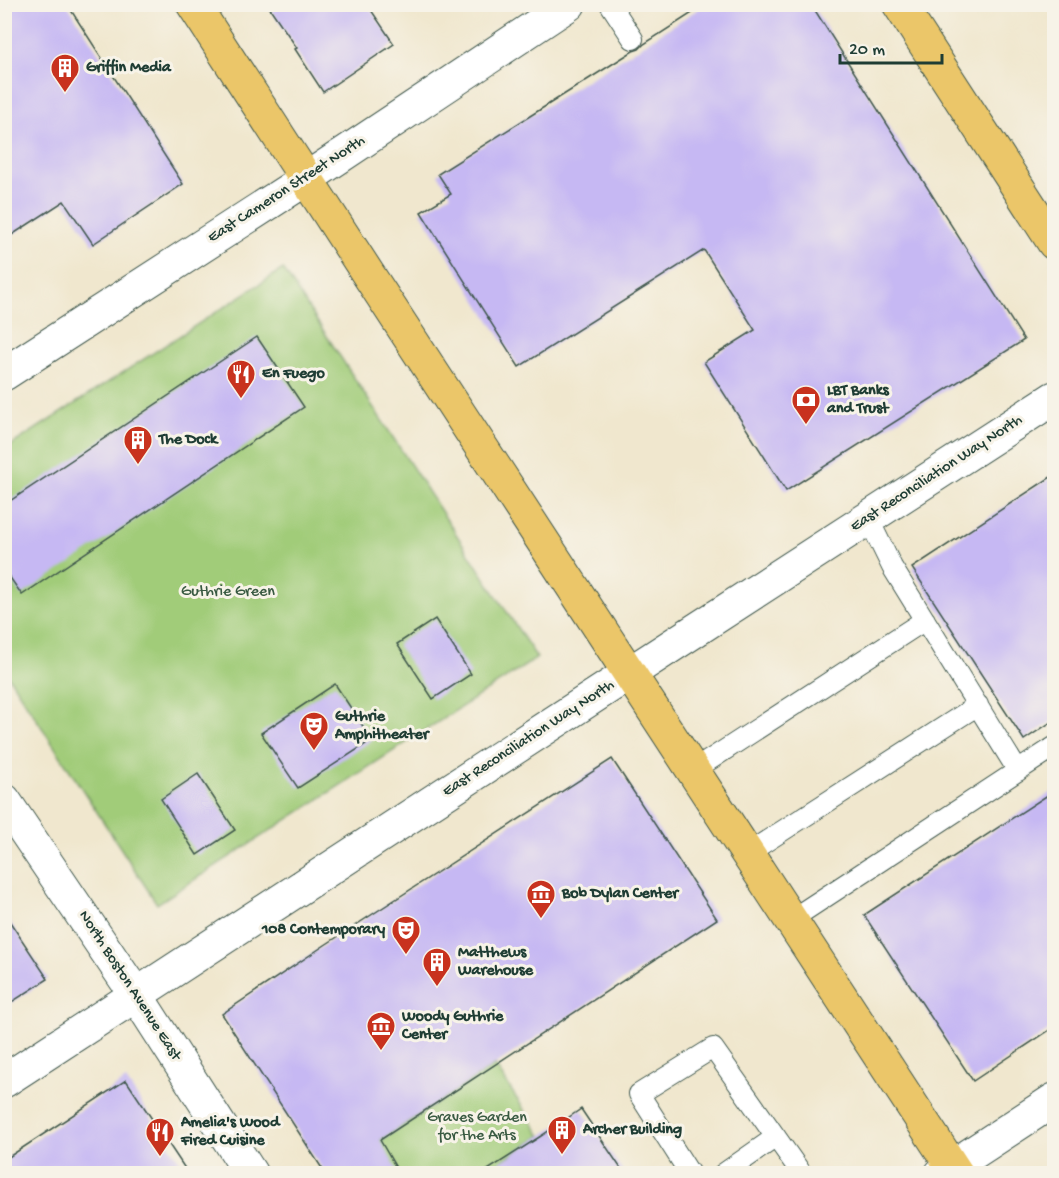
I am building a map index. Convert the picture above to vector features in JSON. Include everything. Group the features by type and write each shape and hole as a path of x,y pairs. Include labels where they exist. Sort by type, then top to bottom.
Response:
{"main road":[{"path":"193,4 792,919 950,1171"},
{"path":"899,4 1054,243"}],"street":[{"name":"East Cameron Street North","path":"4,374 306,179 569,4"},
{"name":"East Reconciliation Way North","path":"4,1081 1054,398"},
{"name":"North Boston Avenue East","path":"4,800 136,995 251,1173"},
{"path":"950,1171 1054,1100"}],"lane":[{"path":"610,4 633,39"},
{"path":"868,518 892,567 1018,771"},
{"path":"694,770 925,620"},
{"path":"748,853 978,705"},
{"path":"792,919 1054,747"},
{"path":"690,1173 639,1094 714,1048 802,1173"},
{"path":"723,1173 776,1137"}],"green space":[{"name":"Guthrie Green","path":"283,269 537,658 157,904 5,671 5,449"},
{"name":"Graves Garden for the Arts","path":"495,1065 541,1136 483,1173 328,1174"}],"building":[{"name":"Griffin Media","path":"4,4 67,4 183,184 93,244 64,201 4,240"},
{"path":"267,4 367,4 394,44 323,92"},
{"path":"706,4 811,4 1024,340 786,491 704,362 755,330 704,250 519,367 421,212 451,194 438,174 639,49"},
{"name":"The Dock","path":"257,337 304,407 22,595 4,569 4,505"},
{"path":"1054,475 1054,720 1024,740 912,568"},
{"path":"435,619 471,674 433,699 397,644"},
{"path":"335,684 372,740 298,788 261,733"},
{"name":"Matthews Warehouse","path":"612,759 717,919 380,1140 399,1173 325,1173 222,1014"},
{"path":"198,774 235,830 197,855 161,799"},
{"path":"1054,791 1054,1027 973,1081 864,915"},
{"path":"4,913 48,979 4,1007"},
{"path":"126,1080 188,1173 4,1173 4,1160"},
{"name":"Archer Building","path":"581,1109 624,1173 483,1173 541,1136"}],"place":[{"name":"Griffin Media","path":"65,94"},
{"name":"En Fuego","path":"241,400"},
{"name":"LBT Banks and Trust","path":"806,426"},
{"name":"The Dock","path":"138,466"},
{"name":"Guthrie Amphitheater","path":"314,752"},
{"name":"Bob Dylan Center","path":"541,920"},
{"name":"108 Contemporary","path":"406,956"},
{"name":"Matthews Warehouse","path":"437,988"},
{"name":"Woody Guthrie Center","path":"381,1052"},
{"name":"Archer Building","path":"562,1156"},
{"name":"Amelia's Wood Fired Cuisine","path":"160,1158"}]}
